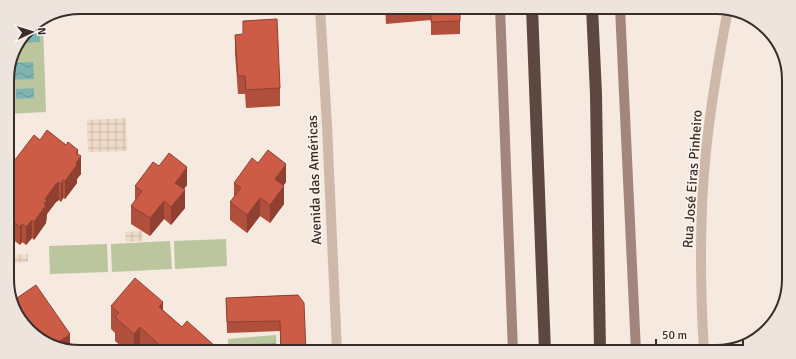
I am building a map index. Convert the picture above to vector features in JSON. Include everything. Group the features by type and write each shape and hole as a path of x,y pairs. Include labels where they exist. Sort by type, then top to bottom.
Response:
{"highway":[{"path":"532,14 545,345"},
{"path":"592,14 596,94 600,345"}],"main road":[{"path":"500,14 513,345"},
{"path":"620,14 636,345"}],"street":[{"name":"Avenida das Américas","path":"320,14 328,126 336,345"},
{"name":"Rua José Eiras Pinheiro","path":"704,345 700,230 706,151 715,79 727,15"}],"green space":[{"path":"43,26 46,112 14,114 14,76 16,63 25,43 33,33"},
{"path":"226,239 227,266 175,269 174,241"},
{"path":"170,241 172,269 112,272 111,244"},
{"path":"107,244 108,272 50,274 49,246"},
{"path":"276,335 277,345 228,345 228,339"}],"shaded area":[{"path":"126,118 127,151 88,152 87,120"},
{"path":"142,231 143,241 126,242 125,232"},
{"path":"28,254 28,262 14,263 14,255"}],"water":[{"path":"37,30 40,30 40,42 25,43"},
{"path":"33,62 34,79 14,80 16,63"},
{"path":"34,88 34,98 16,99 16,89"},
{"path":"275,343 275,345 234,345"}],"building":[{"path":"431,14 460,14 460,21 431,22"},
{"path":"277,19 280,88 246,90 245,76 238,76 235,35 243,34 243,21"},
{"path":"47,130 66,145 68,142 78,150 76,153 81,156 76,163 77,165 65,181 63,180 61,184 59,182 56,184 45,199 47,200 44,204 46,205 34,222 32,220 26,227 22,224 20,227 14,222 14,161 34,135 40,140"},
{"path":"268,150 286,164 275,179 284,186 270,205 260,198 247,215 230,202 241,188 234,183 252,158 258,163"},
{"path":"169,153 187,167 175,183 185,190 171,207 164,201 150,218 131,206 142,191 135,186 153,162 159,166"},
{"path":"135,278 163,302 159,307 182,327 187,321 214,345 160,345 140,327 134,334 115,317 119,313 111,306"},
{"path":"36,285 70,334 59,341 47,336 33,326 23,312 17,298"},
{"path":"298,295 304,303 306,345 281,345 280,321 227,322 226,298"}]}
